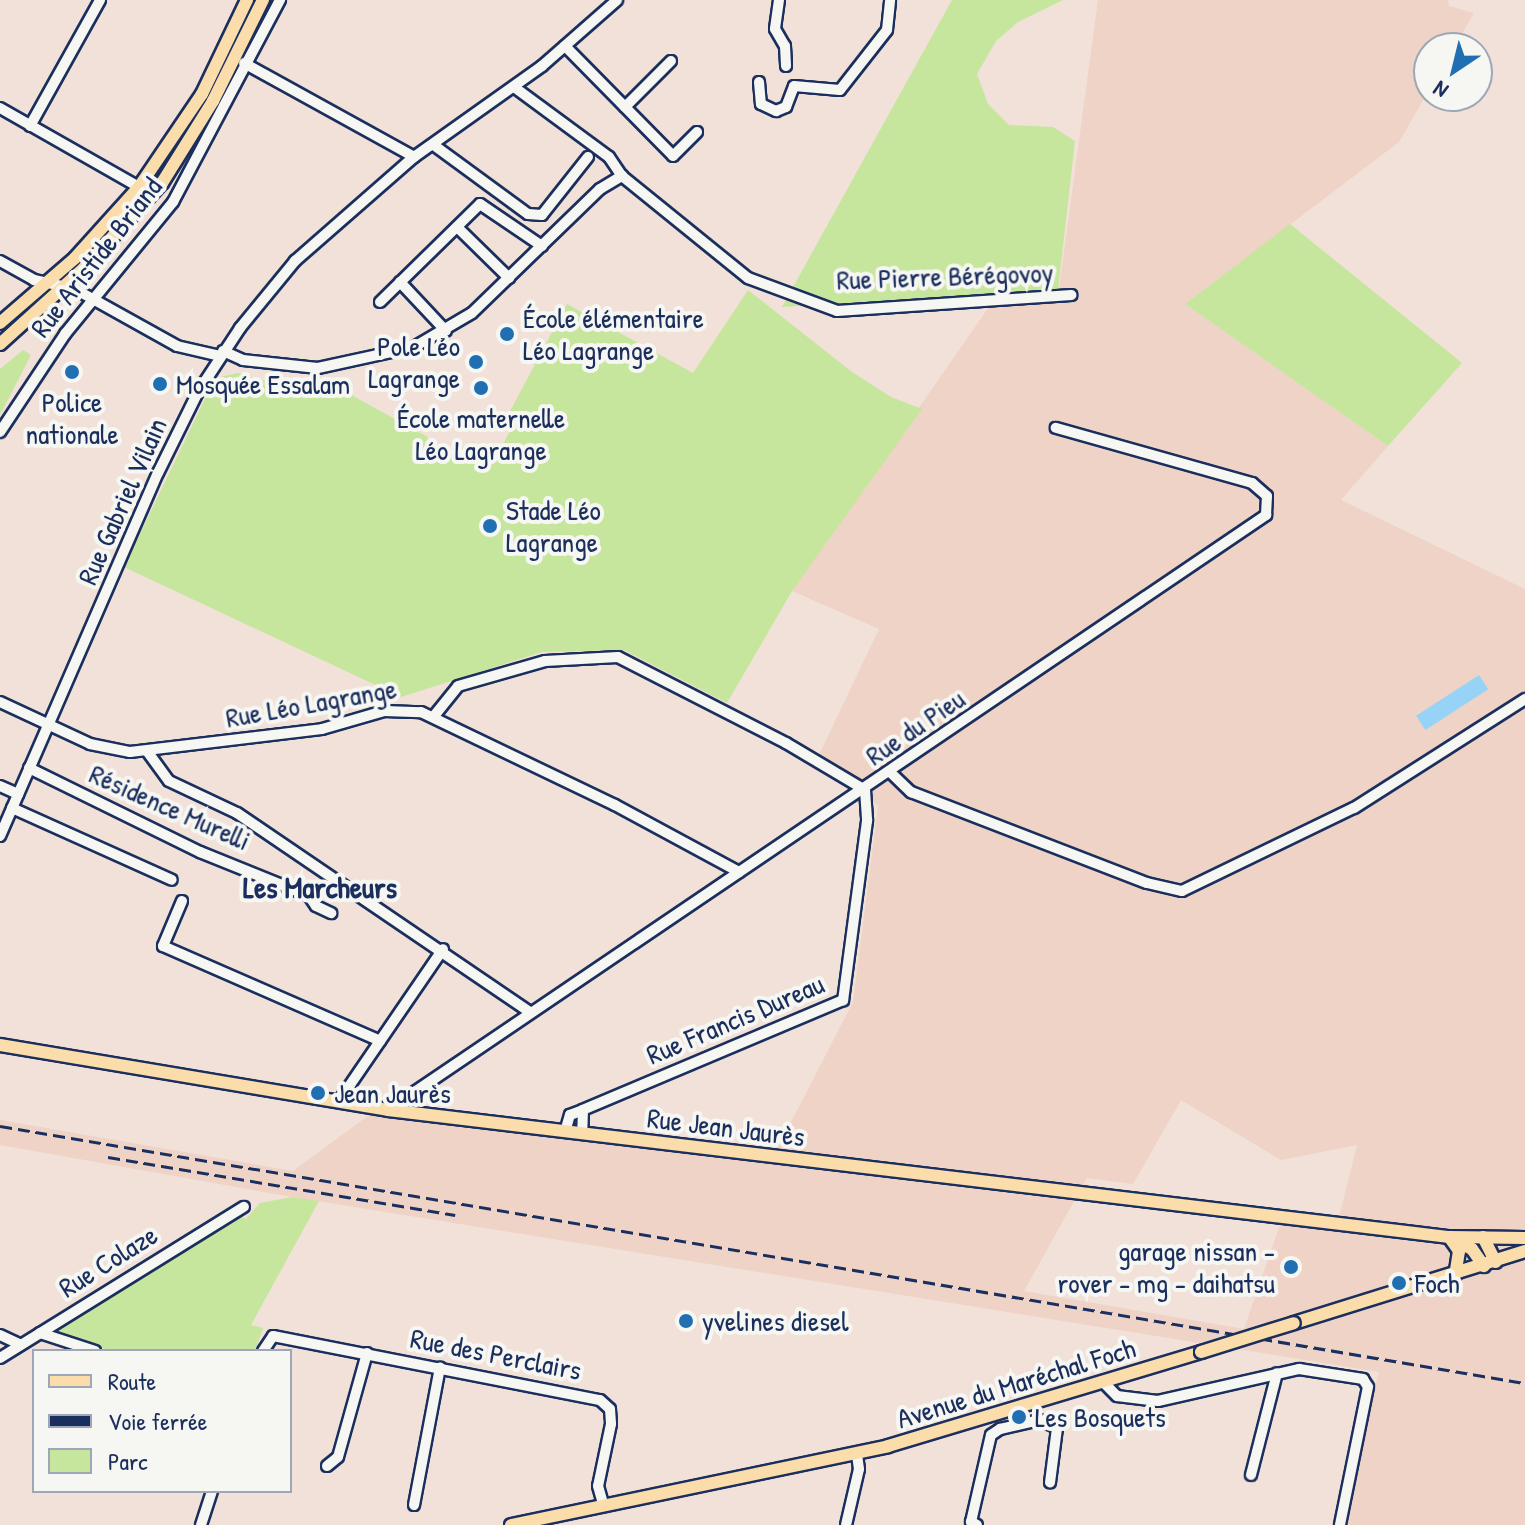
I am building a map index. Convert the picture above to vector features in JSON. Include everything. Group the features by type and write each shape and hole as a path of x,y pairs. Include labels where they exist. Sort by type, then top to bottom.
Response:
{"main road":[{"path":"0,323 107,225 139,187 177,134 219,61 247,0"},
{"path":"0,343 71,282 162,183 236,58 263,0"},
{"path":"229,39 236,58"},
{"path":"219,61 236,58"},
{"path":"71,282 101,240 107,225"},
{"path":"0,343 42,296 46,284"},
{"name":"Rue Jean Jaurès","path":"0,1045 388,1110 1449,1237 1525,1238"},
{"path":"1449,1237 1472,1249 1490,1264"},
{"path":"1449,1237 1459,1251 1455,1275"},
{"path":"1483,1237 1490,1264"},
{"name":"Avenue du Maréchal Foch","path":"511,1525 857,1454 1103,1382 1525,1251"}],"street":[{"path":"30,126 100,0"},
{"name":"Rue Aristide Briand","path":"0,432 93,300 173,202 280,0"},
{"name":"Rue Gabriel Vilain","path":"0,836 158,473 222,354 295,261 414,157 435,146 514,87 617,0"},
{"path":"779,0 775,29 785,46 786,66"},
{"path":"759,82 761,104 776,111 786,107 794,86 840,90 887,30 890,0"},
{"path":"565,46 673,156 697,132"},
{"path":"236,58 414,157"},
{"path":"625,107 671,61"},
{"name":"Rue Pierre Bérégovoy","path":"514,87 609,157 622,176 748,278 837,311 1071,295"},
{"path":"0,108 139,187"},
{"path":"435,146 528,214 542,215 588,157"},
{"path":"0,261 46,284 71,282 93,300 177,346 287,367 331,367 394,354 446,331 622,176"},
{"path":"380,302 485,204 542,246"},
{"path":"457,227 509,278"},
{"path":"400,282 446,331"},
{"name":"Rue du Pieu","path":"388,1110 528,1011 891,773 1266,515 1269,507 1267,496 1252,483 1056,428"},
{"path":"434,716 458,686 545,661 618,657 865,790"},
{"path":"891,773 911,792 1147,883 1182,891 1354,808 1525,699"},
{"name":"Rue Léo Lagrange","path":"0,702 49,726 111,750 164,750 322,729 384,711 434,716 739,872"},
{"path":"147,751 153,764 169,781 237,813 443,949 528,1011"},
{"name":"Résidence Murelli","path":"29,768 200,852 309,896 331,913"},
{"path":"0,786 18,794"},
{"name":"Rue Francis Dureau","path":"565,1132 570,1115 843,1000 867,821 865,790"},
{"path":"12,808 172,880"},
{"path":"182,901 163,946 380,1041"},
{"path":"339,1101 443,949"},
{"path":"582,1133 583,1110"},
{"name":"Rue Colaze","path":"0,1358 244,1207"},
{"path":"40,1333 89,1349"},
{"path":"0,1335 21,1345"},
{"name":"Rue des Perclairs","path":"264,1349 273,1336 600,1400 610,1409 611,1424 598,1486 603,1504"},
{"path":"327,1466 338,1457 367,1353"},
{"path":"414,1505 440,1367"},
{"path":"1103,1382 1117,1396 1158,1401 1195,1396 1277,1373 1328,1371 1363,1379 1368,1387 1340,1525"},
{"path":"1251,1475 1277,1373"},
{"path":"977,1525 971,1522 991,1435 1000,1429 1040,1420 1057,1428 1050,1483"},
{"path":"846,1525 859,1469 857,1454"},
{"path":"201,1525 211,1493"}],"shaded area":[{"path":"1098,0 1448,0 1449,6 1474,13 1463,32 1413,32 1413,112 1416,112 1399,142 1185,304 1388,446 1341,500 1525,589 1525,1525 1339,1525 1379,1372 1238,1349 1281,1335 1245,1329 1200,1343 292,1197 0,1145 0,1120 293,1171 372,1113 771,1161 853,1002 878,806 819,755 879,629 792,591 1000,291 1059,289","holes":["1181,1100 1281,1160 1357,1145 1336,1229 1281,1222 1244,1329 1024,1291 1087,1178 1133,1184"]}],"green space":[{"path":"952,0 1063,0 1018,22 996,41 977,74 988,104 1009,125 1053,127 1075,141 1058,290 782,307"},
{"path":"1290,224 1462,363 1388,446 1185,304"},
{"name":"Stade Léo Lagrange","path":"748,290 852,372 891,397 922,409 792,591 727,703 624,650 542,652 401,697 124,567 215,378 238,373 273,383 350,383 353,396 428,437 425,443 448,455 473,442 497,455 515,422 507,417 567,304 693,373"},
{"path":"23,350 31,355 0,415 0,369"},
{"path":"292,1197 319,1201 251,1325 263,1328 256,1349 105,1349 55,1332 239,1216 246,1219 260,1203"}],"water":[{"path":"1479,675 1488,689 1425,730 1416,716"}],"railway":[{"path":"0,1126 1525,1383"},
{"path":"108,1157 455,1215"}],"place":[{"name":"École élémentaire Léo Lagrange","path":"507,334"},
{"name":"Pole Léo Lagrange","path":"476,362"},
{"name":"Police nationale","path":"72,372"},
{"name":"Mosquée Essalam","path":"160,384"},
{"name":"École maternelle Léo Lagrange","path":"481,388"},
{"name":"Stade Léo Lagrange","path":"490,526"},
{"name":"Jean Jaurès","path":"318,1093"},
{"name":"garage nissan - rover - mg - daihatsu","path":"1291,1267"},
{"name":"Foch","path":"1399,1283"},
{"name":"yvelines diesel","path":"686,1321"},
{"name":"Les Bosquets","path":"1019,1417"}],"district":[{"name":"Les Marcheurs","path":"320,887"}]}
